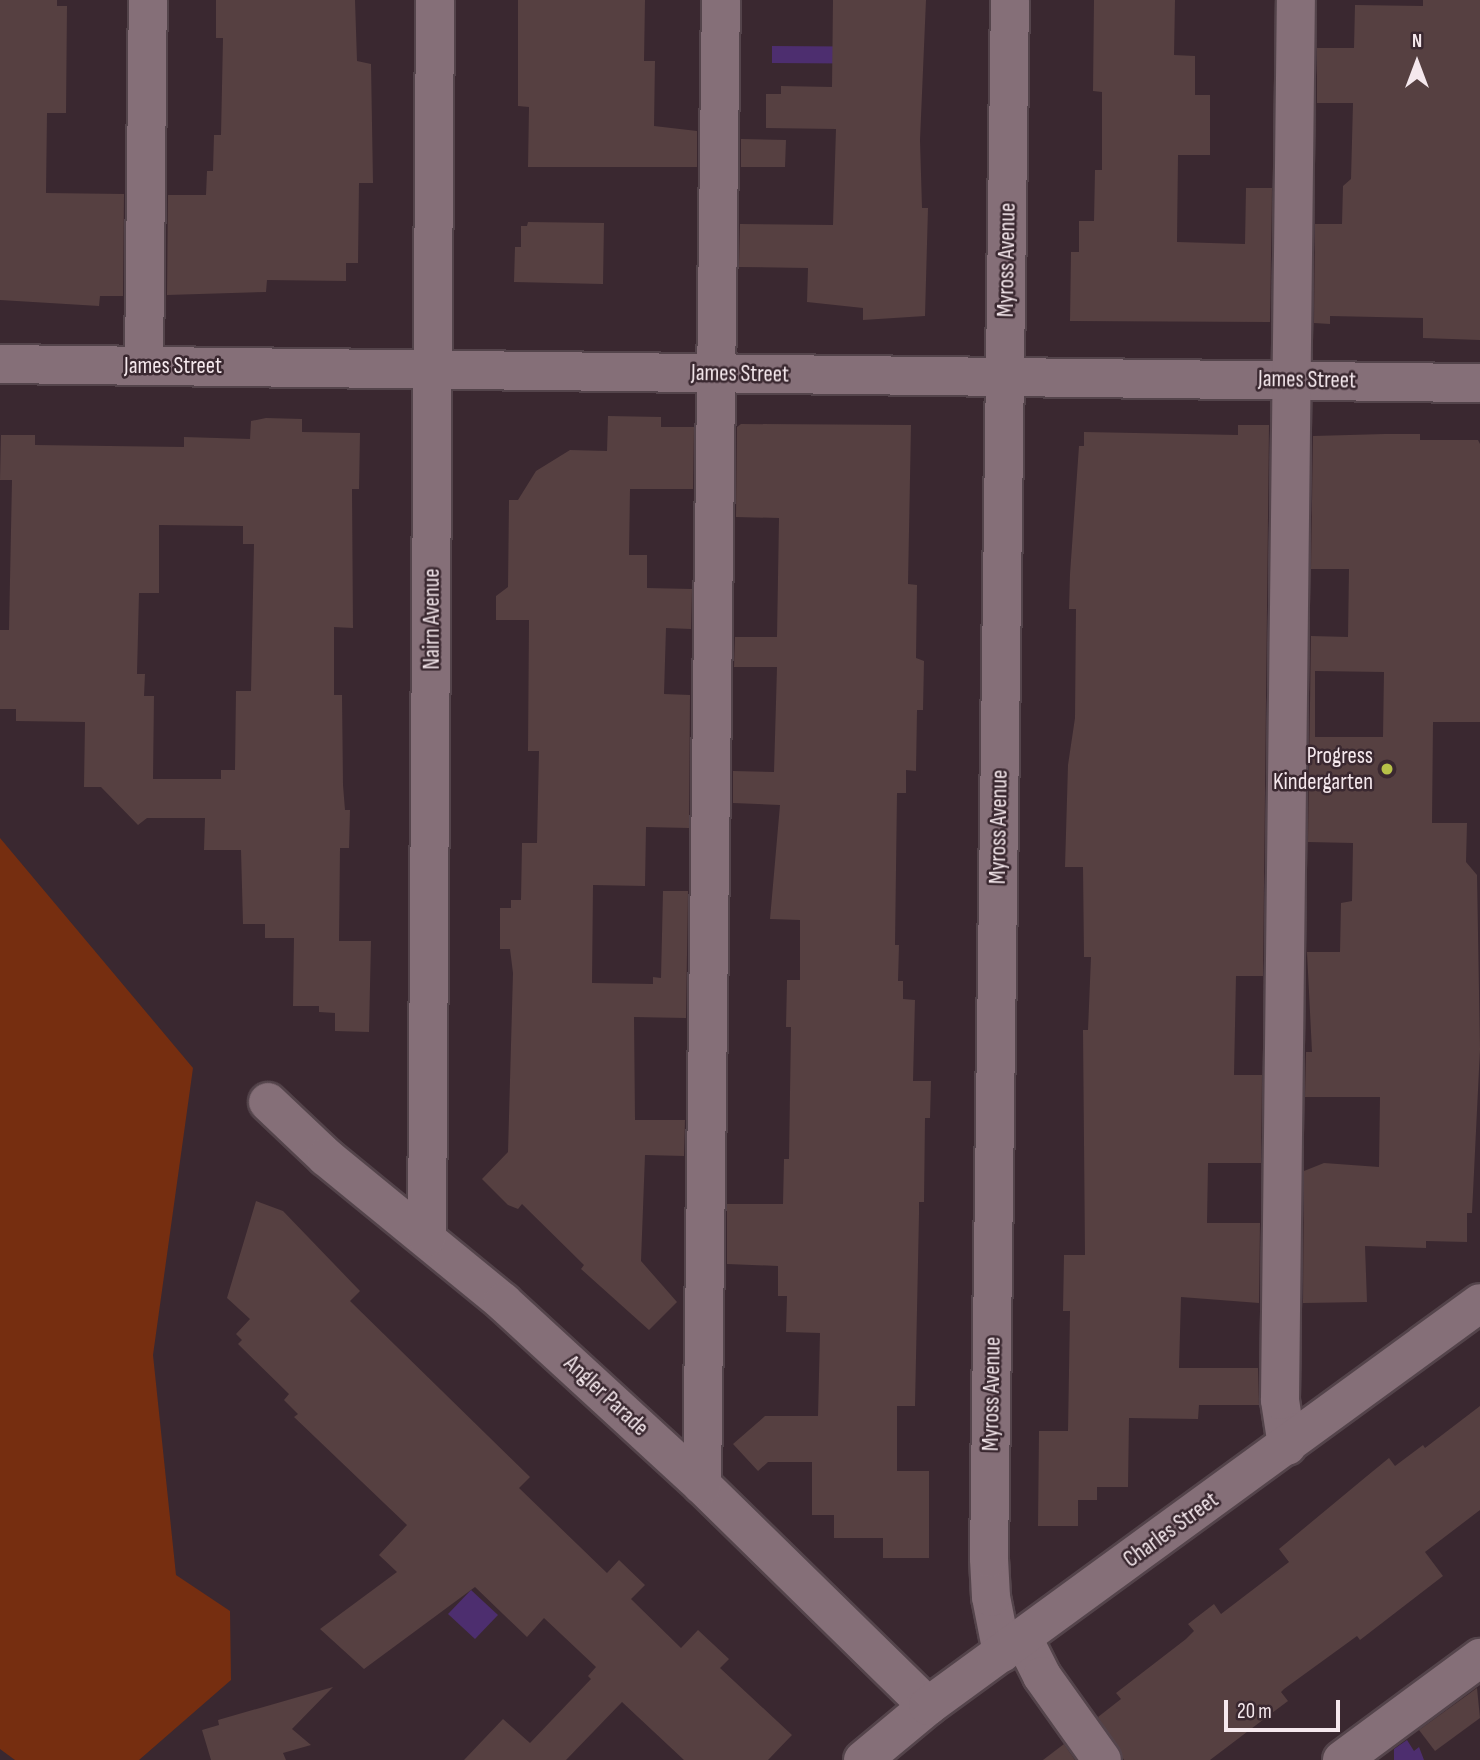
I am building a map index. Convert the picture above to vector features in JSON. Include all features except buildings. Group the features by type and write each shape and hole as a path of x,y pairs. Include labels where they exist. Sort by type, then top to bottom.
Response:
{"street":[{"path":"144,366 148,0"},
{"name":"Nairn Avenue","path":"427,1237 435,0"},
{"path":"702,1485 721,0"},
{"name":"Myross Avenue","path":"1010,0 989,1558 991,1597 1012,1646 1042,1676 1102,1760"},
{"path":"1287,1446 1280,1399 1296,0"},
{"name":"James Street","path":"0,364 1480,383"},
{"name":"Angler Parade","path":"268,1102 326,1157 503,1301 702,1485 928,1706"},
{"name":"Charles Street","path":"863,1760 928,1706 1480,1303"},
{"path":"1342,1760 1480,1658"}],"shaded area":[{"path":"772,46 919,47 919,64 772,63"},
{"path":"0,838 193,1068 153,1355 176,1575 230,1611 231,1680 139,1760 15,1760 0,1749"},
{"path":"471,1590 498,1615 475,1639 448,1614"},
{"path":"1407,1740 1414,1751 1419,1747 1424,1760 1394,1760 1394,1749"}],"place":[{"name":"Progress Kindergarten","path":"1387,769"}]}
